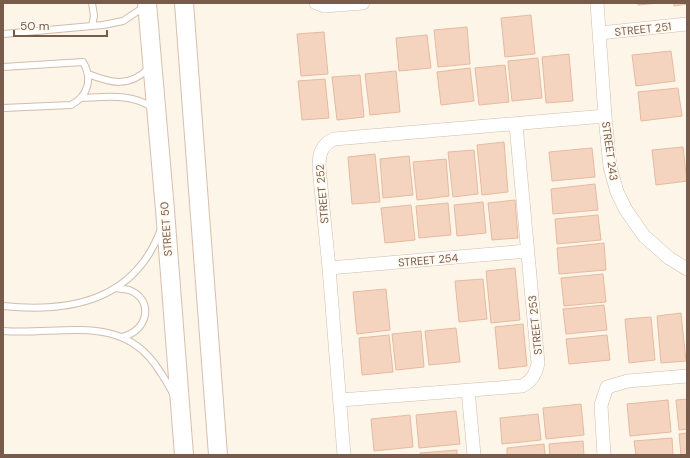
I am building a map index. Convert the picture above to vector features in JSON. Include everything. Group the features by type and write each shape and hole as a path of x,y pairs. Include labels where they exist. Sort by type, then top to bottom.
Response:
{"main road":[{"path":"184,3 218,455"},
{"name":"STREET 50","path":"147,4 184,455"}],"street":[{"path":"316,3 324,6 363,3"},
{"name":"STREET 243","path":"597,3 610,167 617,192 626,210 644,236 669,258 687,269"},
{"path":"687,24 687,30"},
{"name":"STREET 251","path":"600,33 687,24"},
{"name":"STREET 252","path":"344,455 329,268 319,167 319,156 322,149 327,143 334,139 605,116"},
{"name":"STREET 253","path":"340,400 522,386 529,382 536,371 538,363 516,124"},
{"name":"STREET 254","path":"329,268 527,252"},
{"path":"604,455 601,405 607,387 628,381 687,376"},
{"path":"468,390 474,455"}],"lane":[{"path":"92,3 94,16 92,26"},
{"path":"3,34 92,26 123,21 147,4"},
{"path":"3,68 83,62 88,74 88,86 82,98"},
{"path":"88,74 108,81 123,82 137,78 148,70 152,64"},
{"path":"3,108 71,105 82,98 120,96 138,99 156,110"},
{"path":"3,306 33,308 72,305 88,302 103,296 129,278 140,267 157,240 165,210"},
{"path":"116,288 133,292 145,307 145,319 141,326 129,336 122,337"},
{"path":"3,331 22,333 86,329 111,332 122,337 145,351 154,362 170,388 181,416"}],"building":[{"path":"638,3 659,3 638,5"},
{"path":"674,3 687,3 687,4 674,6"},
{"path":"531,15 535,54 505,57 501,18"},
{"path":"467,27 470,64 438,67 434,30"},
{"path":"324,32 328,74 301,76 297,34"},
{"path":"427,35 431,68 399,71 396,38"},
{"path":"671,51 675,81 636,86 632,55"},
{"path":"569,54 573,101 546,103 542,57"},
{"path":"538,58 542,98 512,101 508,61"},
{"path":"505,65 509,102 479,105 475,68"},
{"path":"470,68 474,101 441,105 437,72"},
{"path":"396,71 400,112 370,115 365,74"},
{"path":"360,75 364,117 337,120 332,77"},
{"path":"325,79 329,118 302,120 298,81"},
{"path":"678,88 682,116 641,121 638,92"},
{"path":"504,142 508,192 482,195 477,145"},
{"path":"683,147 687,181 656,185 652,150"},
{"path":"592,148 595,177 552,181 549,152"},
{"path":"474,150 478,194 453,197 448,152"},
{"path":"375,154 380,202 352,204 348,157"},
{"path":"409,156 413,195 383,198 380,159"},
{"path":"446,159 449,196 417,200 413,162"},
{"path":"595,184 598,210 553,214 551,189"},
{"path":"515,200 518,238 492,240 488,203"},
{"path":"483,202 486,233 457,236 454,205"},
{"path":"448,203 451,235 419,238 416,206"},
{"path":"411,205 415,240 385,243 381,208"},
{"path":"598,215 601,240 557,244 555,219"},
{"path":"604,243 606,270 559,274 557,248"},
{"path":"515,268 520,320 491,323 486,271"},
{"path":"603,274 606,302 564,306 561,278"},
{"path":"483,279 487,319 459,322 455,281"},
{"path":"386,289 390,330 357,334 353,292"},
{"path":"604,305 607,330 566,334 563,309"},
{"path":"681,313 686,361 661,363 657,316"},
{"path":"651,317 655,360 629,363 625,319"},
{"path":"523,324 527,366 499,369 495,327"},
{"path":"456,328 460,362 429,365 425,331"},
{"path":"421,331 424,367 396,370 392,334"},
{"path":"389,335 393,372 362,375 359,338"},
{"path":"607,335 610,360 569,364 566,339"},
{"path":"687,399 687,429 679,430 676,400"},
{"path":"668,400 671,432 630,436 627,404"},
{"path":"581,404 584,435 546,439 543,408"},
{"path":"456,411 460,444 419,448 416,415"},
{"path":"538,414 541,440 502,444 500,418"},
{"path":"410,415 413,447 374,451 371,419"},
{"path":"687,433 687,455 681,455 679,434"},
{"path":"672,438 673,455 636,455 634,441"},
{"path":"583,441 584,455 550,455 549,444"},
{"path":"544,444 545,455 507,455 507,448"},
{"path":"457,450 457,455 420,455 420,453"}]}
